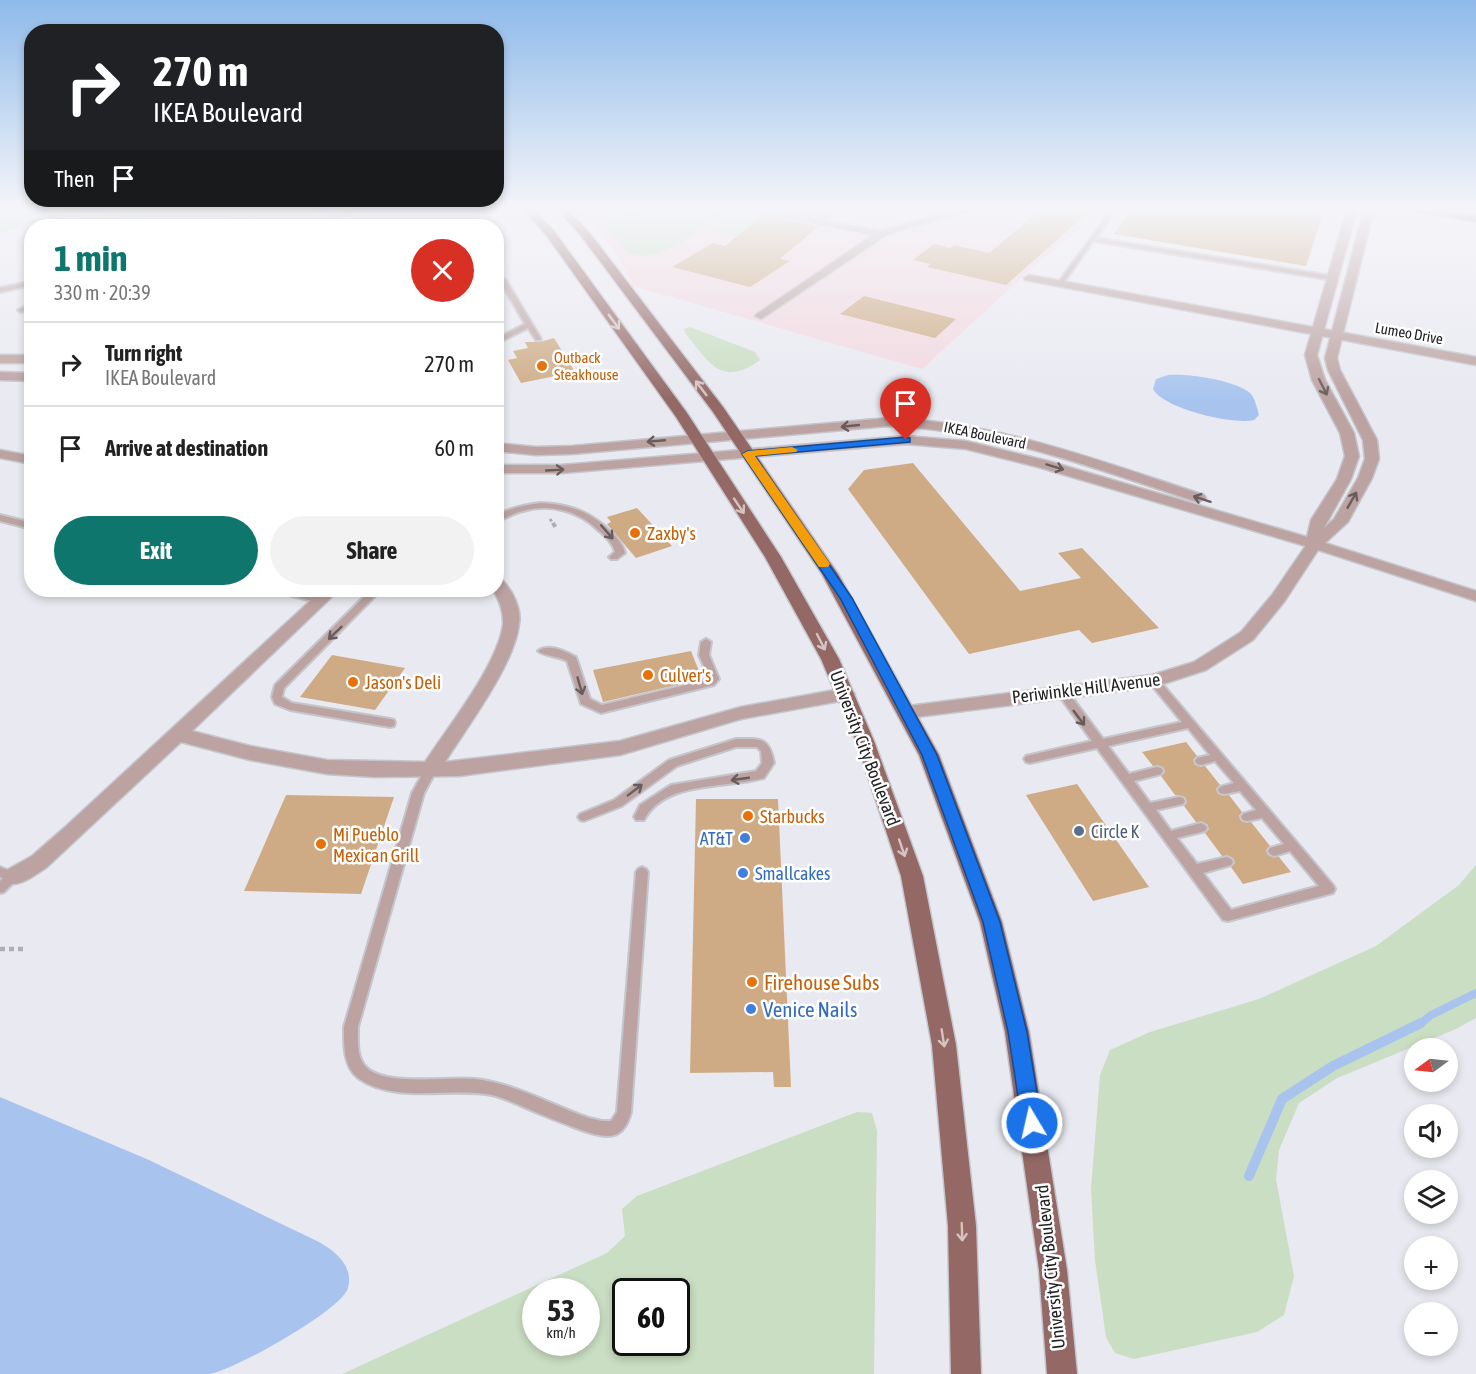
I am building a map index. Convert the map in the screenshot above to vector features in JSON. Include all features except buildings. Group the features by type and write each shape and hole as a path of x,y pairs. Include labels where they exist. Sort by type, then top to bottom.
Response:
{"main road":[{"name":"University City Boulevard","path":"578,273 696,438 813,625 846,694 912,876 944,1045 962,1226 966,1374"},
{"name":"University City Boulevard","path":"612,273 735,435 846,598 908,712 951,808 992,922 1017,1032 1047,1225 1062,1374"}],"street":[{"path":"761,316 824,273"},
{"name":"Periwinkle Hill Avenue","path":"1314,543 1316,525 1346,473 1352,454 1349,439 1312,364 1311,355 1333,273"},
{"name":"Periwinkle Hill Avenue","path":"908,712 1154,681 1200,666 1247,636 1278,598 1314,543 1340,522 1365,478 1372,459 1370,440 1332,363 1331,352 1352,273"},
{"name":"Lumeo Drive","path":"1029,278 1476,361"},
{"path":"0,359 24,359"},
{"path":"0,376 24,377"},
{"name":"IKEA Boulevard","path":"504,448 552,451 901,422 974,430 1021,441 1248,514 1295,532 1314,543"},
{"name":"IKEA Boulevard","path":"504,469 562,470 890,441 922,440 966,445 1032,460 1314,543 1476,596"},
{"path":"0,454 24,458"},
{"path":"431,769 495,664 508,636 510,612 504,595"},
{"path":"4,879 53,850 323,597"},
{"path":"177,734 250,753 318,765 375,770 431,769 495,765 620,748 741,713 846,694"}],"lane":[{"path":"1060,284 1068,273"},
{"path":"1302,273 1332,278"},
{"path":"504,282 538,339"},
{"path":"0,290 24,285"},
{"path":"504,338 529,325"},
{"path":"504,517 538,506 570,508 598,521 619,547 620,553 614,557"},
{"path":"0,518 24,524"},
{"path":"369,597 279,687 277,697 279,701 290,706 390,723"},
{"path":"543,651 561,653 572,659 585,701 601,709 710,683 714,680 704,655 706,642"},
{"path":"1061,691 1228,916 1329,889 1154,681"},
{"path":"1030,759 1189,724"},
{"path":"584,817 608,809 668,766 683,759 743,741 760,743 766,750 768,763 760,775 675,788 645,808 639,817"},
{"path":"1201,761 1217,757"},
{"path":"431,769 418,793 351,1027 350,1053 353,1062 367,1077 389,1086 484,1086 533,1102 596,1129 603,1130 617,1126 624,1112 642,872"},
{"path":"1125,779 1157,771"},
{"path":"1224,790 1241,786"},
{"path":"1147,808 1179,801"},
{"path":"1247,817 1264,813"},
{"path":"1168,836 1201,828"},
{"path":"1274,850 1293,846"},
{"path":"1194,870 1227,862"}],"path":[{"path":"0,950 26,949"}],"shaded area":[{"path":"627,273 1027,273 922,369 633,286"}],"green space":[{"path":"690,327 755,352 760,360 735,372 726,372 717,368 709,362 685,333 684,329"},
{"path":"1476,865 1476,1018 1434,1038 1404,1038 1404,1050 1337,1078 1299,1103 1279,1150 1276,1179 1294,1276 1284,1315 1257,1332 1134,1359 1115,1353 1106,1337 1095,1260 1091,1189 1100,1075 1110,1050 1150,1032 1259,999 1376,946 1459,885"},
{"path":"857,1112 872,1113 877,1131 874,1374 342,1374 522,1292 522,1356 600,1356 600,1278 552,1278 607,1253 625,1236 622,1209 637,1196"}],"water":[{"path":"1168,375 1210,378 1234,384 1250,393 1259,415 1254,420 1244,421 1216,418 1170,403 1153,389 1156,379"},
{"path":"0,1097 149,1160 319,1242 337,1255 346,1266 348,1288 341,1298 327,1310 286,1338 241,1362 210,1374 0,1374"}],"waterway":[{"path":"1420,1024 1431,1015 1476,993"},
{"path":"1249,1176 1282,1099 1333,1066 1421,1023"}],"slow traffic":[{"path":"792,450 748,454 824,564"}],"place":[{"name":"Outback Steakhouse","path":"542,366"},
{"name":"Zaxby's","path":"635,533"},
{"name":"Culver's","path":"648,675"},
{"name":"Jason's Deli","path":"353,682"},
{"name":"Starbucks","path":"748,816"},
{"name":"Circle K","path":"1079,831"},
{"name":"AT&T","path":"745,838"},
{"name":"Mi Pueblo Mexican Grill","path":"321,844"},
{"name":"Smallcakes","path":"743,873"},
{"name":"Firehouse Subs","path":"752,982"},
{"name":"Venice Nails","path":"751,1009"}],"route":[{"path":"906,440 748,454 846,598 929,755 951,808 992,922 1017,1032 1032,1123"}]}
